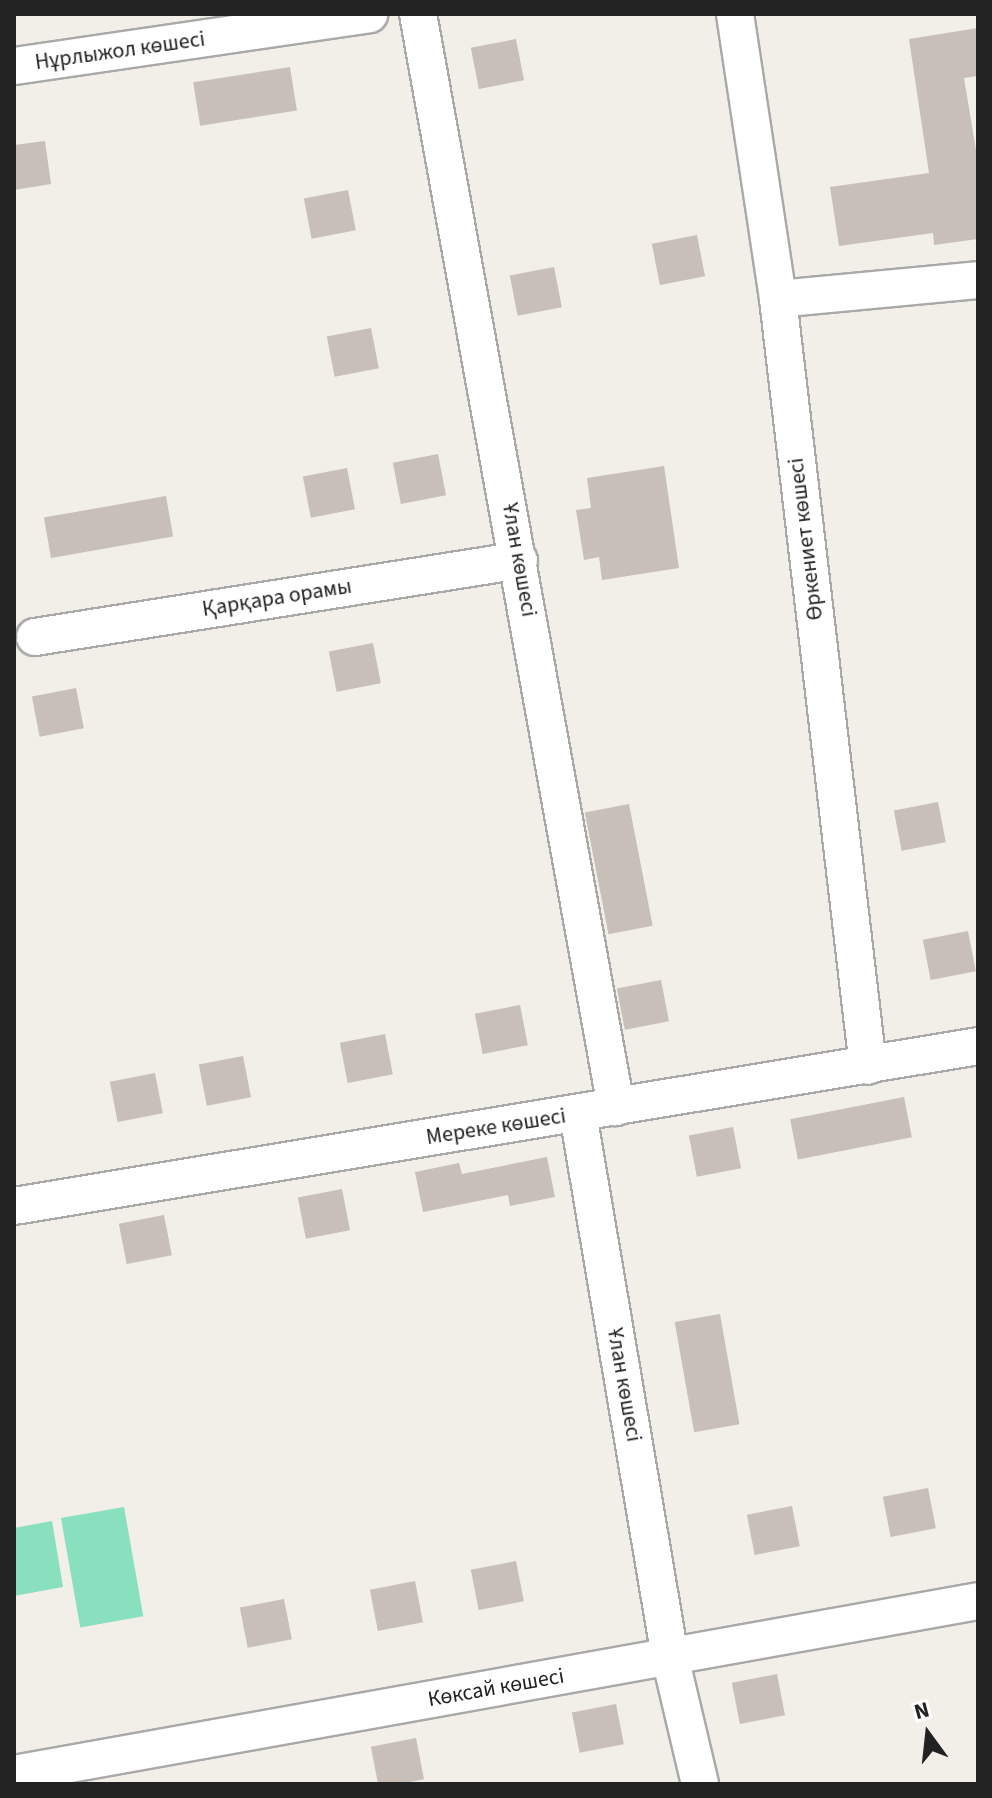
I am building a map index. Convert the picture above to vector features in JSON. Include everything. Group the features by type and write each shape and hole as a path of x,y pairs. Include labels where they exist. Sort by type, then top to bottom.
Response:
{"street":[{"name":"Нұрлыжол көшесі","path":"14,66 369,14"},
{"name":"Ұлан көшесі","path":"418,14 616,1107"},
{"name":"Өркениет көшесі","path":"735,14 778,299 868,1066"},
{"path":"778,299 978,280"},
{"name":"Қарқара орамы","path":"35,637 519,560"},
{"name":"Мереке көшесі","path":"14,1206 978,1046"},
{"name":"Ұлан көшесі","path":"578,1114 670,1657 700,1784"},
{"name":"Көксай көшесі","path":"14,1774 52,1776 978,1601"}],"green space":[{"path":"124,1507 143,1616 80,1627 61,1518"},
{"path":"52,1521 63,1587 14,1596 14,1528"}],"building":[{"path":"978,28 978,76 964,78 978,162 978,239 934,245 933,233 839,246 830,187 929,173 909,39"},
{"path":"516,39 524,80 479,89 471,48"},
{"path":"290,67 297,110 200,126 193,82"},
{"path":"45,141 51,184 14,190 14,145"},
{"path":"348,190 356,230 312,239 304,199"},
{"path":"697,235 705,276 660,285 652,244"},
{"path":"554,267 562,307 518,316 510,276"},
{"path":"371,328 379,368 335,377 327,337"},
{"path":"438,454 446,495 401,504 393,463"},
{"path":"664,466 679,568 602,580 599,557 584,560 576,510 591,508 587,478"},
{"path":"347,468 355,509 311,518 303,477"},
{"path":"166,496 173,536 51,558 44,518"},
{"path":"373,643 381,683 337,692 329,652"},
{"path":"76,688 84,728 40,737 32,697"},
{"path":"938,802 946,842 902,851 894,811"},
{"path":"629,804 653,926 608,934 585,813"},
{"path":"968,931 976,971 931,980 923,940"},
{"path":"661,980 669,1021 625,1030 617,989"},
{"path":"520,1005 528,1045 483,1054 475,1014"},
{"path":"385,1034 393,1074 348,1083 340,1043"},
{"path":"243,1056 251,1097 207,1106 199,1065"},
{"path":"155,1073 163,1113 118,1122 110,1082"},
{"path":"904,1097 912,1137 798,1159 790,1119"},
{"path":"733,1127 741,1168 697,1177 689,1136"},
{"path":"547,1157 555,1197 510,1206 508,1195 423,1212 415,1172 459,1163 462,1174"},
{"path":"342,1189 350,1230 306,1239 298,1198"},
{"path":"164,1215 172,1255 127,1264 119,1224"},
{"path":"720,1314 739,1424 694,1432 675,1322"},
{"path":"928,1488 936,1528 891,1537 883,1497"},
{"path":"792,1506 800,1546 755,1555 747,1515"},
{"path":"516,1561 524,1601 479,1610 471,1570"},
{"path":"415,1581 423,1622 378,1631 370,1590"},
{"path":"284,1599 292,1639 248,1648 240,1608"},
{"path":"777,1674 785,1715 740,1724 732,1683"},
{"path":"616,1704 624,1744 580,1753 572,1713"},
{"path":"416,1738 424,1779 378,1784 371,1747"}]}
